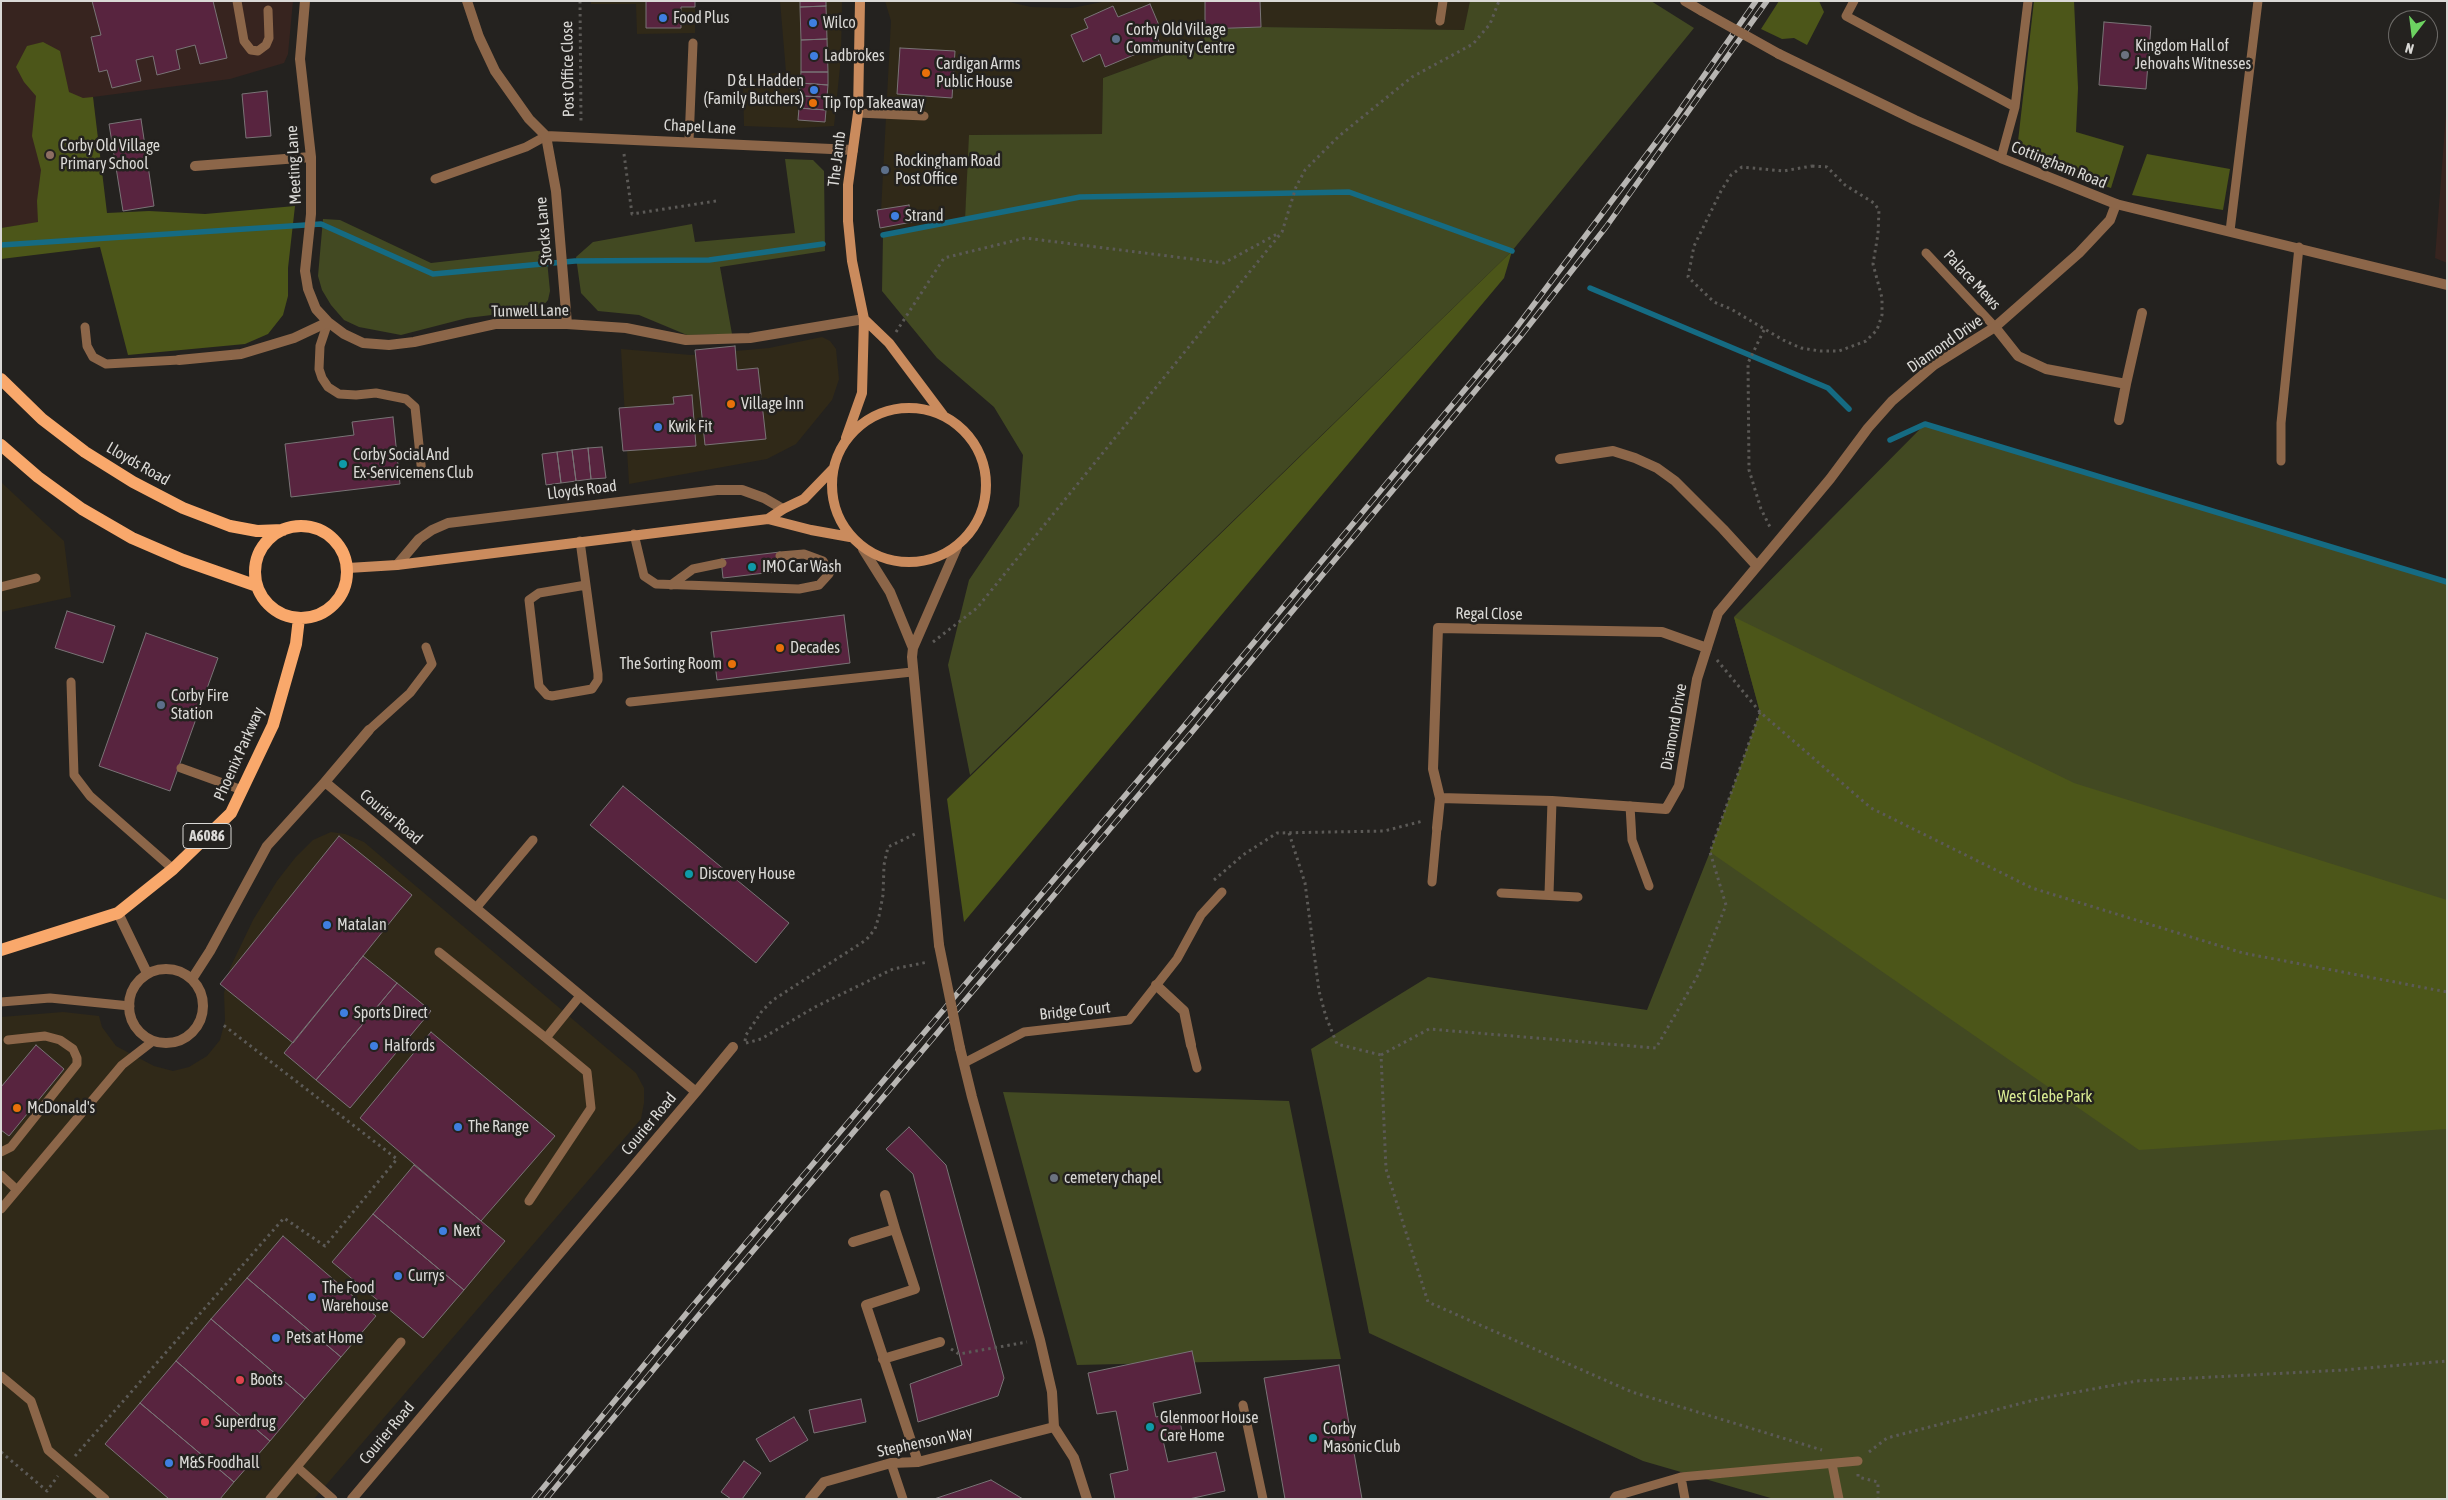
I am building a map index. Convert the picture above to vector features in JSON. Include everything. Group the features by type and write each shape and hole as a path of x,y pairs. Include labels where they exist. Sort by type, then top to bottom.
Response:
{"main road":[{"name":"The Jamb","path":"846,439 862,392 864,318 852,261 848,221 848,185 858,113 860,1"},
{"path":"864,318 889,343 943,415 964,430 980,452 987,477 985,503 975,528 957,547 927,562 894,562 863,549 850,536 837,516 831,493 833,469 846,439 866,420 890,410 917,408 943,415"},
{"name":"Lloyds Road","path":"1,379 42,419 85,452 133,482 183,508 230,526 258,531 283,530"},
{"path":"1,445 38,477 82,509 132,538 183,560 257,586"},
{"path":"768,519 804,499 833,469"},
{"path":"348,568 397,565 634,534 768,519 811,530 850,536"},
{"path":"297,526 311,527 325,532 336,541 344,554 348,568 346,583 340,598 329,609 315,616 299,618 285,615 273,609 264,599 257,586 255,573 260,553 271,537 283,530 297,526"},
{"name":"Phoenix Parkway","path":"1,950 118,913 174,868 231,813 273,725 296,644 299,618"}],"street":[{"name":"Meeting Lane","path":"305,1 300,58 311,157 311,214 305,271 308,289 316,309 328,322"},
{"path":"467,1 479,37 494,71 529,119 546,136"},
{"name":"Cottingham Road","path":"1685,1 1779,54 1915,120 2000,158 2116,204 2447,285"},
{"name":"Chapel Lane","path":"546,136 689,141 853,150"},
{"name":"Stocks Lane","path":"546,136 556,191 567,324"},
{"path":"195,166 311,157"},
{"name":"Diamond Drive","path":"1630,806 1666,809 1679,786 1697,679 1718,613 1756,565 1830,479 1868,428 1892,401 1934,365 1995,327 2079,253 2110,220 2116,204"},
{"path":"2119,420 2142,313"},
{"name":"Tunwell Lane","path":"328,322 344,334 363,342 389,345 414,342 495,324 567,324 626,328 686,340 750,338 864,318"},
{"path":"179,360 241,354 294,338 328,322"},
{"path":"1995,327 2018,356 2046,369 2126,384"},
{"path":"1560,459 1613,451 1657,468 1723,529 1756,565"},
{"name":"Lloyds Road","path":"397,565 420,539 432,530 448,523 717,490 742,490 764,498 783,509"},
{"path":"957,547 913,653 912,672 939,945 960,1048 1040,1340 1052,1392 1054,1426 1074,1458 1088,1499"},
{"path":"863,549 890,592 913,653"},
{"name":"Regal Close","path":"1437,828 1440,798 1433,769 1438,628 1662,632 1707,648"},
{"path":"192,979 210,951 267,846 325,782 368,730"},
{"name":"Courier Road","path":"325,782 696,1092 352,1499"},
{"path":"1440,798 1552,801 1630,806"},
{"path":"118,913 147,973"},
{"path":"164,968 180,971 192,979 201,990 204,1005 201,1019 193,1033 178,1042 164,1044 153,1041 139,1033 132,1020 131,993 138,980 147,973 164,968"},
{"path":"1156,986 1184,1011 1191,1045"},
{"path":"696,1092 733,1047"},
{"path":"885,1195 915,1289 866,1305 918,1462"},
{"path":"853,1242 896,1229"},
{"path":"883,1359 940,1342"},
{"name":"Stephenson Way","path":"810,1499 824,1482 892,1463 918,1462 1054,1426"}],"lane":[{"path":"237,1 244,41 251,50 258,51 266,44 269,38 268,10"},
{"path":"1440,21 1443,1"},
{"path":"1854,1 1846,16 2015,106"},
{"path":"2000,158 2015,106 2028,1"},
{"path":"2230,231 2258,1"},
{"path":"689,141 693,43"},
{"path":"858,113 924,116"},
{"path":"435,179 526,147 546,136"},
{"path":"2281,461 2281,423 2299,248"},
{"name":"Palace Mews","path":"1926,254 1995,327"},
{"path":"328,322 320,346 319,369 322,378 328,387 339,394 356,396 376,393 406,399 415,407 422,474"},
{"path":"85,327 87,346 93,357 106,364 179,360"},
{"path":"634,534 644,576 656,584 799,589 820,585 829,574 823,561 804,554 780,556"},
{"path":"580,541 586,585 598,680 592,689 552,696 542,691 539,686 529,600 539,593 586,585"},
{"path":"671,585 693,569 722,563"},
{"path":"1,587 36,578"},
{"path":"368,730 410,693 432,664 426,647"},
{"path":"630,702 912,672"},
{"path":"71,682 74,775 90,796 174,868"},
{"path":"181,768 242,790"},
{"path":"1549,894 1552,801"},
{"path":"1630,806 1632,840 1649,886"},
{"path":"1432,882 1437,828"},
{"path":"476,908 533,840"},
{"name":"Bridge Court","path":"964,1063 1024,1032 1129,1020 1177,959 1201,915 1222,892"},
{"path":"1501,893 1578,897"},
{"path":"439,952 587,1072 590,1108 529,1201"},
{"path":"546,1038 580,996"},
{"path":"1,1002 50,998 130,1006"},
{"path":"1,1152 11,1147 77,1064 77,1058 73,1049 60,1040 45,1036 8,1040"},
{"path":"1,1209 122,1065 153,1041"},
{"path":"1191,1045 1197,1068"},
{"path":"1,1175 17,1190"},
{"path":"270,1499 401,1342"},
{"path":"1,1376 31,1401 48,1450 105,1499"},
{"path":"1243,1405 1263,1499"},
{"path":"1614,1499 1616,1496 1681,1477 1858,1461"},
{"path":"892,1463 903,1499"},
{"path":"1832,1464 1839,1499"},
{"path":"297,1467 333,1499"},
{"path":"1681,1477 1685,1499"}],"path":[{"name":"Post Office Close","path":"580,1 581,137"},
{"path":"913,653 977,608 1282,232 1296,187 1305,170 1339,136 1412,77 1473,44 1490,24 1499,1"},
{"path":"622,139 632,214 716,201"},
{"path":"1812,166 1827,167 1845,185 1874,203 1879,210 1878,234 1873,264 1882,298 1882,315 1877,330 1866,341 1854,346 1839,351 1820,351 1801,348 1764,330 1731,309 1714,302 1693,284 1688,277 1694,246 1720,191 1731,175 1742,167 1783,171 1812,166"},
{"path":"889,343 944,258 1025,238 1224,263 1282,232"},
{"path":"1764,330 1748,363 1749,470 1768,526 1779,540"},
{"path":"1707,648 1760,712 1872,808 2032,888 2243,953 2447,992"},
{"path":"1289,833 1305,883 1319,991 1326,1017 1337,1044 1381,1055 1429,1028 1656,1048 1698,975 1726,905 1710,852 1760,712"},
{"path":"1222,892 1211,882 1243,855 1277,833 1384,831 1438,816"},
{"path":"745,1044 746,1034 762,1011 773,1000 866,940 875,929 879,916 883,895 884,865 888,846 928,830"},
{"path":"733,1047 761,1039 815,1007 893,969 921,965 942,958"},
{"path":"1,1452 47,1490 284,1218 325,1246 397,1160 222,1024"},
{"path":"1381,1055 1386,1169 1428,1302 1632,1392 1830,1452"},
{"path":"940,1342 959,1354 995,1346 1040,1340"},
{"path":"1878,1499 1878,1482 1858,1477 1858,1461 1887,1438 2038,1399 2137,1381 2344,1370 2447,1361"}],"shaded area":[{"name":"Corby Old Village Primary School","path":"1,1 293,1 288,54 284,63 230,79 93,97 106,213 1,228"},
{"path":"591,1 695,1 695,33 637,34 636,4 591,4"},
{"path":"780,1 842,1 841,57 834,126 797,128 744,126 743,80 761,79 760,75 786,72"},
{"path":"885,1 1005,1 1031,7 1072,8 1107,1 1470,1 1465,30 1261,27 1206,29 1204,41 1103,78 1102,134 970,135 965,219 880,231 891,21"},
{"path":"2447,101 2447,263 2435,258"},
{"path":"822,337 830,341 836,349 839,379 832,400 796,444 767,459 629,484 621,349 691,355 769,348"},
{"path":"1,482 64,541 71,597 1,612"},
{"path":"331,832 345,834 364,842 636,1073 644,1088 641,1119 314,1499 1,1499 1,1017 63,1012 99,1016 102,1027 116,1046 154,1066 173,1071 189,1067 207,1056 220,1040 225,1021 224,993 230,968 253,920 277,881 295,858 313,840"}],"green space":[{"path":"1470,1 1651,1 1694,28 1512,251 970,775 948,665 969,580 1019,506 1023,455 994,407 937,358 882,291 883,235 965,219 969,135 1102,134 1103,78 1204,41 1205,29 1261,27 1464,30"},
{"path":"1779,1 1819,1 1824,12 1807,45 1794,38 1782,39 1761,29"},
{"path":"2034,1 2074,1 2078,88 2076,132 2124,146 2111,188 2060,173 2017,150"},
{"path":"43,42 60,51 69,92 83,98 93,97 107,213 149,211 205,214 295,206 288,268 288,296 283,315 268,334 245,344 128,355 100,247 1,259 1,228 38,222 37,201 41,170 32,136 36,96 24,82 16,67 27,46"},
{"path":"2147,154 2230,169 2223,210 2132,195"},
{"path":"785,159 813,160 824,171 825,251 720,267 732,334 687,335 639,315 598,311 581,293 576,257 593,242 692,224 695,242 795,233"},
{"path":"323,219 340,220 431,263 546,250 550,291 548,300 542,307 533,310 467,318 401,335 359,327 344,320 331,305 322,290 318,276"},
{"path":"1512,251 1504,278 964,922 947,799"},
{"name":"West Glebe Park","path":"1925,424 2447,582 2447,1499 1774,1499 1643,1461 1369,1333 1311,1049 1428,977 1647,1010 1710,852 1760,712 1734,617"},
{"path":"1734,617 2074,783 2447,900 2447,1129 2139,1150 1710,852 1760,712"},
{"path":"1003,1092 1289,1101 1341,1359 1077,1365"}],"building":[{"path":"92,1 213,1 227,58 200,64 195,45 176,50 180,69 157,75 153,56 136,60 141,81 112,88 107,70 99,72 91,37 101,35"},
{"name":"Food Plus","path":"646,1 695,1 695,7 681,7 681,28 646,28"},
{"path":"800,1 826,1 826,6 800,7"},
{"path":"1205,1 1260,1 1261,27 1205,29"},
{"name":"Corby Old Village Community Centre","path":"1150,4 1161,30 1155,33 1160,44 1105,67 1100,54 1083,62 1071,35 1088,28 1084,19 1113,6 1118,17"},
{"name":"Wilco","path":"826,6 827,39 801,40 800,7"},
{"name":"Kingdom Hall of Jehovahs Witnesses","path":"2104,22 2151,26 2146,89 2099,85"},
{"name":"Ladbrokes","path":"827,39 828,72 801,72 801,40"},
{"name":"Cardigan Arms Public House","path":"900,48 955,51 952,98 897,94"},
{"path":"801,72 828,72 828,85 800,83"},
{"name":"D & L Hadden (Family Butchers)","path":"800,83 828,85 827,97 799,96"},
{"path":"267,91 271,136 246,138 242,94"},
{"name":"Tip Top Takeaway","path":"799,96 827,97 826,110 799,108"},
{"path":"799,108 826,110 825,122 798,120"},
{"path":"141,119 154,206 123,211 109,124"},
{"name":"Strand","path":"909,205 912,222 880,228 877,210"},
{"name":"Village Inn","path":"735,346 737,370 758,368 766,439 705,445 695,350"},
{"name":"Kwik Fit","path":"692,395 696,446 623,451 619,408 674,404 673,397"},
{"name":"Corby Social And Ex-Servicemens Club","path":"393,417 400,484 291,497 285,444 354,435 352,422"},
{"path":"602,447 606,478 591,479 588,448"},
{"path":"588,448 591,479 576,481 572,450"},
{"path":"572,450 576,481 561,483 557,452"},
{"path":"557,452 561,483 546,485 542,454"},
{"name":"IMO Car Wash","path":"780,552 782,571 723,578 721,559"},
{"path":"67,611 115,626 103,663 55,648"},
{"name":"Decades","path":"844,615 850,663 717,680 711,632"},
{"name":"Corby Fire Station","path":"146,633 218,658 170,791 99,766"},
{"name":"Discovery House","path":"623,786 789,923 756,963 590,825"},
{"name":"Matalan","path":"339,836 412,895 293,1043 220,984"},
{"name":"Sports Direct","path":"363,956 397,983 316,1080 284,1053"},
{"name":"Halfords","path":"397,983 431,1011 350,1108 316,1080"},
{"name":"The Range","path":"431,1032 555,1136 481,1221 360,1118"},
{"name":"McDonald's","path":"36,1045 64,1069 9,1136 1,1130 1,1087"},
{"path":"909,1127 946,1165 1004,1378 998,1396 918,1422 910,1384 962,1365 913,1174 886,1149"},
{"name":"Next","path":"414,1165 505,1241 464,1290 373,1214"},
{"name":"Currys","path":"373,1214 464,1290 423,1338 332,1262"},
{"name":"The Food Warehouse","path":"283,1236 376,1316 341,1357 247,1278"},
{"name":"Pets at Home","path":"247,1278 341,1357 305,1399 211,1319"},
{"name":"Boots","path":"211,1319 305,1399 270,1441 176,1361"},
{"name":"Glenmoor House Care Home","path":"1192,1351 1201,1393 1153,1403 1156,1417 1178,1412 1183,1436 1163,1440 1168,1462 1216,1452 1225,1491 1189,1499 1115,1499 1110,1474 1128,1470 1116,1411 1097,1414 1088,1373"},
{"name":"Superdrug","path":"176,1361 270,1441 234,1482 140,1403"},
{"name":"Corby Masonic Club","path":"1339,1365 1362,1499 1285,1499 1264,1378"},
{"path":"861,1399 866,1422 814,1433 809,1410"},
{"name":"M&S Foodhall","path":"140,1403 234,1482 220,1499 169,1499 105,1444"},
{"path":"794,1417 808,1440 770,1462 756,1439"},
{"path":"744,1461 761,1473 742,1499 731,1499 721,1492"},
{"path":"991,1480 1023,1499 934,1499"}],"waterway":[{"path":"883,235 1080,197 1349,192 1512,251"},
{"path":"1,245 321,224 433,274 575,261 709,260 823,244"},
{"path":"1590,288 1828,388 1849,409"},
{"path":"1890,440 1925,424 2447,582"}],"railway":[{"path":"534,1499 690,1309 1184,726 1513,332 1675,117 1756,1"},
{"path":"546,1499 698,1316 1192,732 1520,337 1606,227 1767,1"}],"place":[{"name":"Food Plus","path":"663,18"},
{"name":"Wilco","path":"813,23"},
{"name":"Corby Old Village Community Centre","path":"1116,39"},
{"name":"Kingdom Hall of Jehovahs Witnesses","path":"2125,55"},
{"name":"Ladbrokes","path":"814,56"},
{"name":"Cardigan Arms Public House","path":"926,73"},
{"name":"D & L Hadden (Family Butchers)","path":"814,90"},
{"name":"Tip Top Takeaway","path":"813,103"},
{"name":"Corby Old Village Primary School","path":"50,155"},
{"name":"Rockingham Road Post Office","path":"885,170"},
{"name":"Strand","path":"895,216"},
{"name":"Village Inn","path":"731,404"},
{"name":"Kwik Fit","path":"658,427"},
{"name":"Corby Social And Ex-Servicemens Club","path":"343,464"},
{"name":"IMO Car Wash","path":"752,567"},
{"name":"Decades","path":"780,648"},
{"name":"The Sorting Room","path":"732,664"},
{"name":"Corby Fire Station","path":"161,705"},
{"name":"Discovery House","path":"689,874"},
{"name":"Matalan","path":"327,925"},
{"name":"Sports Direct","path":"344,1013"},
{"name":"Halfords","path":"374,1046"},
{"name":"McDonald's","path":"17,1108"},
{"name":"The Range","path":"458,1127"},
{"name":"cemetery chapel","path":"1054,1178"},
{"name":"Next","path":"443,1231"},
{"name":"Currys","path":"398,1276"},
{"name":"The Food Warehouse","path":"312,1297"},
{"name":"Pets at Home","path":"276,1338"},
{"name":"Boots","path":"240,1380"},
{"name":"Superdrug","path":"205,1422"},
{"name":"Glenmoor House Care Home","path":"1150,1427"},
{"name":"Corby Masonic Club","path":"1313,1438"},
{"name":"M&S Foodhall","path":"169,1463"}]}
